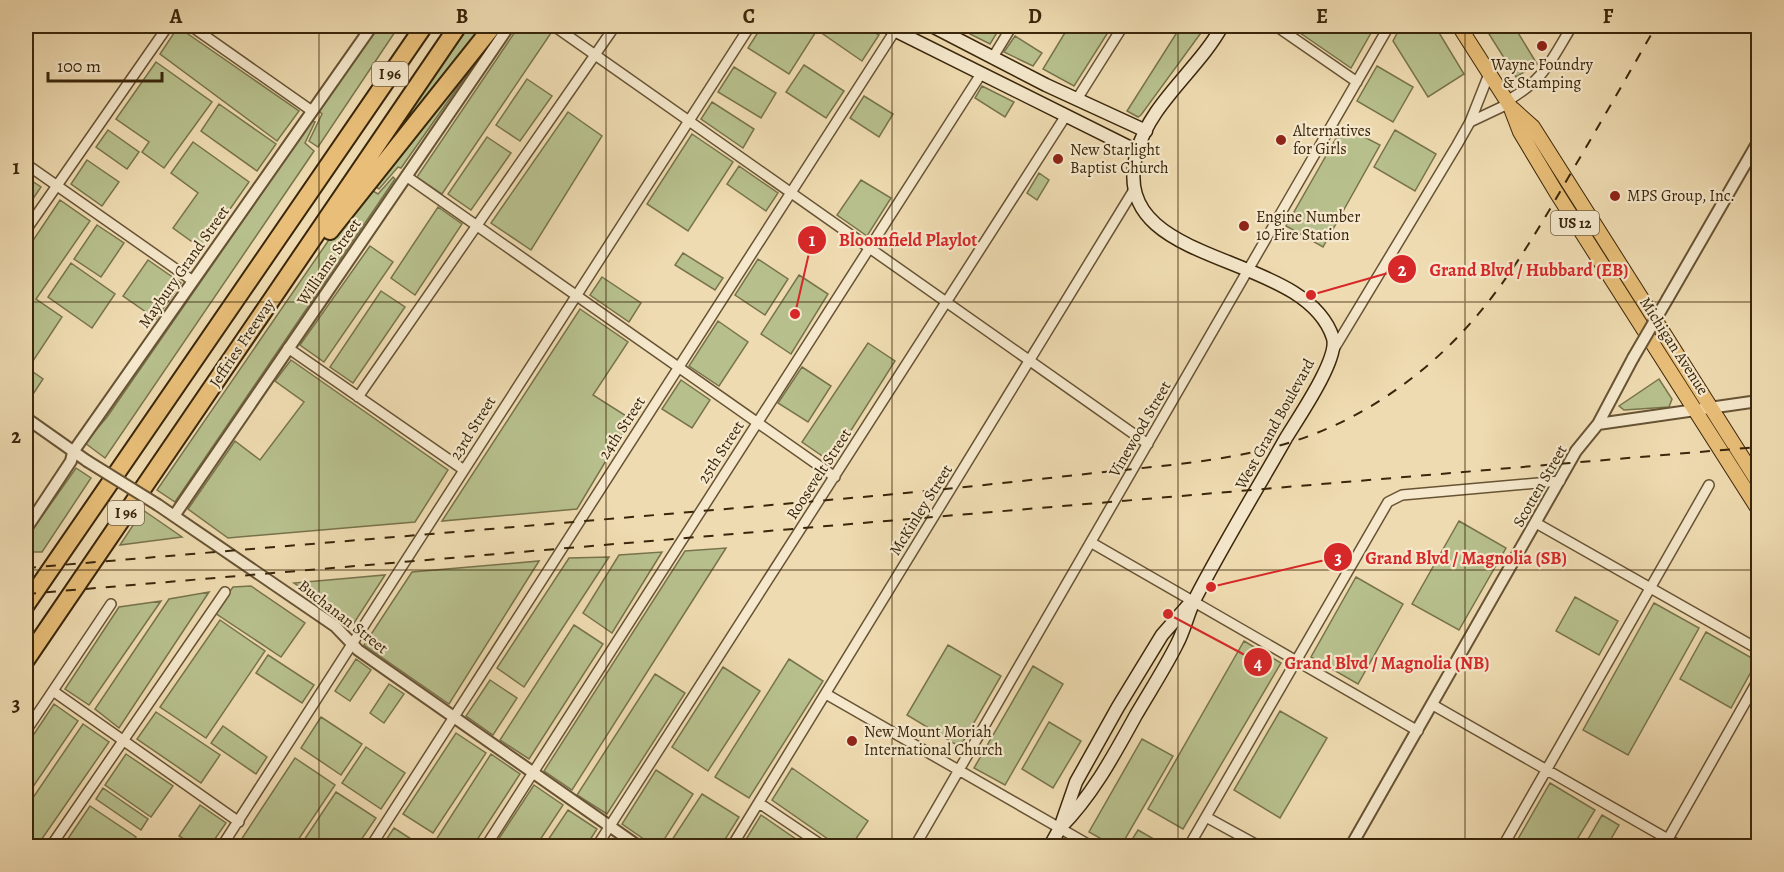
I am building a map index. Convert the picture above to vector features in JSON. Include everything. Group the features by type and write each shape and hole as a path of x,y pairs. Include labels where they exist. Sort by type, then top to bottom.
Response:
{"highway":[{"path":"355,123 410,26"},
{"name":"Jeffries Freeway","path":"26,604 355,123 424,26"},
{"name":"Jeffries Freeway","path":"26,660 458,26"},
{"path":"243,340 493,26"}],"main road":[{"path":"922,45 921,33 932,26 1046,85 1146,131"},
{"name":"West Grand Boulevard","path":"1060,828 1084,801 1178,644 1194,600 1316,386 1334,349 1328,327 1310,305 1289,289 1249,269 1208,255 1168,234 1144,209 1135,188 1134,169 1137,151 1146,131 1222,26"},
{"name":"Michigan Avenue","path":"1459,26 1508,104 1520,132 1556,192 1758,509"},
{"path":"893,27 922,45 1137,151"},
{"path":"1010,89 1021,82 1019,71"},
{"path":"1037,103 1037,91 1046,85"},
{"name":"Michigan Avenue","path":"1508,104 1533,127 1758,482"},
{"name":"West Grand Boulevard","path":"1050,846 1060,828 1076,782 1117,709 1162,635 1194,600"}],"street":[{"path":"26,230 168,26"},
{"path":"191,26 312,111"},
{"name":"Maybury Grand Street","path":"26,529 71,461 74,452 372,26"},
{"name":"Williams Street","path":"174,516 509,26"},
{"path":"554,26 1148,444"},
{"path":"358,396 615,26"},
{"name":"23rd Street","path":"222,846 750,26"},
{"path":"993,57 1012,26"},
{"path":"1077,99 1123,26"},
{"path":"1276,26 1357,82"},
{"name":"Vinewood Street","path":"915,846 1389,26"},
{"path":"1470,122 1508,104 1530,87 1542,75 1572,26"},
{"name":"24th Street","path":"371,846 792,192 893,27"},
{"name":"25th Street","path":"486,846 981,74"},
{"path":"1334,349 1470,122 1489,74"},
{"name":"Roosevelt Street","path":"597,846 1065,117"},
{"name":"Scotten Street","path":"1352,846 1576,451 1598,424 1633,358 1758,142"},
{"path":"26,164 193,281"},
{"path":"406,176 835,477"},
{"name":"McKinley Street","path":"732,846 1135,188"},
{"path":"288,348 464,470"},
{"path":"1598,424 1758,400"},
{"name":"Buchanan Street","path":"26,418 335,626 351,645 638,846"},
{"path":"1189,846 1388,502 1394,498 1560,481"},
{"path":"1503,846 1709,484"},
{"path":"1536,523 1758,649"},
{"path":"1092,543 1418,731"},
{"path":"51,846 225,592"},
{"path":"26,731 111,604"},
{"path":"1666,843 1758,680"},
{"path":"52,691 238,822"},
{"path":"826,694 1091,846"},
{"path":"1432,705 1547,770 1666,843 1680,846"},
{"path":"1117,709 1134,718"},
{"path":"759,803 823,846"},
{"path":"1206,817 1259,846"}],"green space":[{"path":"377,26 399,26 318,147 309,141 322,114 319,111"},
{"path":"469,26 483,26 406,124 403,121"},
{"path":"501,26 401,168 398,167 379,189 371,184"},
{"path":"519,26 539,26 551,33 442,194 417,177"},
{"path":"762,26 810,26 817,30 789,74 748,48"},
{"path":"828,26 863,26 879,35 862,61 823,34"},
{"path":"959,26 990,26 998,31 990,44 958,28"},
{"path":"1069,26 1112,26 1074,86 1043,69"},
{"path":"1181,26 1206,26 1141,115 1138,117 1127,111"},
{"path":"1290,26 1375,26 1351,68"},
{"path":"1401,26 1435,26 1464,74 1428,97 1393,41"},
{"path":"1484,26 1514,26 1537,64 1516,77"},
{"path":"178,27 299,111 277,141 160,54"},
{"path":"1015,36 1042,53 1033,66 1004,52"},
{"path":"156,62 212,102 164,168 142,152 149,142 116,119"},
{"path":"804,65 844,91 826,118 786,92"},
{"path":"1377,66 1413,87 1393,122 1357,101"},
{"path":"734,67 776,93 761,118 718,92"},
{"path":"527,79 552,96 520,141 496,125"},
{"path":"982,86 1014,102 1005,117 975,98"},
{"path":"864,96 893,114 879,137 850,118"},
{"path":"712,102 754,129 743,148 701,119"},
{"path":"219,104 276,144 257,171 201,131"},
{"path":"568,112 602,136 531,250 491,223"},
{"path":"312,121 315,122 305,143 314,151 105,458 85,443 107,417"},
{"path":"1343,126 1380,145 1323,247 1286,226"},
{"path":"108,130 139,152 127,169 96,147"},
{"path":"1395,130 1436,154 1415,191 1374,167"},
{"path":"692,134 733,162 688,231 647,204"},
{"path":"487,137 511,153 471,210 448,194"},
{"path":"193,142 249,182 202,249 173,228 198,193 171,173"},
{"path":"87,160 119,182 102,206 71,184"},
{"path":"739,166 778,193 766,211 727,184"},
{"path":"1039,173 1049,180 1037,200 1027,193"},
{"path":"26,177 41,187 26,209"},
{"path":"393,177 395,179 175,502 157,490 346,215 368,188 378,194"},
{"path":"861,180 891,198 867,236 837,215"},
{"path":"60,200 90,221 36,299 62,317 33,361 26,356 26,251"},
{"path":"438,207 462,224 415,295 391,278"},
{"path":"97,225 124,243 101,277 74,259"},
{"path":"370,246 393,262 324,362 300,345"},
{"path":"683,253 723,278 715,290 675,265"},
{"path":"758,259 788,279 765,315 735,295"},
{"path":"148,260 181,283 156,319 123,296"},
{"path":"71,263 115,294 92,328 48,297"},
{"path":"799,275 828,294 791,354 761,334"},
{"path":"602,277 641,303 629,322 590,295"},
{"path":"381,291 405,307 353,383 330,367"},
{"path":"580,309 628,342 593,395 631,419 577,509 442,521"},
{"path":"718,321 748,342 719,386 689,366"},
{"path":"868,343 895,361 831,462 802,442"},
{"path":"291,360 448,470 415,522 228,538 188,509 235,441 260,460 304,402 275,381"},
{"path":"26,367 43,379 26,405"},
{"path":"802,367 831,386 808,422 778,403"},
{"path":"1659,379 1672,399 1669,407 1624,410 1619,406"},
{"path":"681,380 710,400 692,428 662,409"},
{"path":"76,468 91,478 42,552 28,552 26,539"},
{"path":"143,510 182,537 120,545"},
{"path":"1459,521 1506,548 1459,630 1412,604"},
{"path":"726,548 572,790 544,771 685,551"},
{"path":"662,552 612,633 583,613 619,555"},
{"path":"609,557 524,687 497,668 569,558"},
{"path":"539,561 449,704 364,645 412,572"},
{"path":"385,575 354,623 294,583"},
{"path":"1356,577 1403,604 1358,684 1311,657"},
{"path":"251,586 305,623 281,657 215,613 233,587"},
{"path":"209,592 119,728 95,709 169,599"},
{"path":"1575,597 1618,621 1599,655 1556,631"},
{"path":"161,601 89,705 65,689 119,607"},
{"path":"1654,603 1699,628 1628,755 1583,730"},
{"path":"220,620 265,651 206,738 160,707"},
{"path":"574,625 603,644 529,759 500,740"},
{"path":"1706,632 1757,661 1731,708 1680,679"},
{"path":"1244,641 1281,663 1183,829 1148,809"},
{"path":"948,645 1001,676 960,747 907,715"},
{"path":"268,655 314,685 302,703 256,673"},
{"path":"356,659 371,670 350,701 335,691"},
{"path":"789,659 823,681 749,798 715,777"},
{"path":"1033,666 1063,684 1005,785 974,768"},
{"path":"723,667 760,691 708,771 672,747"},
{"path":"655,674 685,693 607,814 577,795"},
{"path":"490,680 517,698 493,735 466,716"},
{"path":"389,684 404,694 384,723 370,713"},
{"path":"54,704 78,721 26,797 26,746"},
{"path":"1280,711 1327,738 1280,818 1234,790"},
{"path":"156,712 220,755 201,783 137,739"},
{"path":"321,717 362,744 341,775 301,748"},
{"path":"1049,722 1081,741 1053,788 1022,769"},
{"path":"83,724 109,742 37,846 26,846 26,808"},
{"path":"223,726 267,757 256,774 211,743"},
{"path":"456,733 486,753 433,833 403,814"},
{"path":"1142,739 1173,756 1121,846 1114,846 1089,832"},
{"path":"366,747 405,773 381,809 342,783"},
{"path":"126,754 173,786 151,817 105,785"},
{"path":"491,754 520,774 473,846 432,846"},
{"path":"295,758 335,785 294,846 237,846"},
{"path":"792,768 868,821 851,846 838,846 772,800"},
{"path":"656,770 693,794 660,846 654,846 622,824"},
{"path":"1550,783 1595,810 1573,846 1514,846"},
{"path":"534,785 563,805 536,846 494,846"},
{"path":"103,788 148,819 141,830 96,799"},
{"path":"336,792 376,818 357,846 300,846"},
{"path":"702,794 739,817 721,846 668,846"},
{"path":"200,805 226,823 210,846 195,846 179,836"},
{"path":"90,806 136,837 130,846 63,846"},
{"path":"568,810 597,829 586,846 544,846"},
{"path":"761,815 806,846 742,846"},
{"path":"1602,815 1619,825 1607,846 1584,846"},
{"path":"394,828 422,846 382,846"},
{"path":"1138,830 1166,846 1128,846"}],"railway":[{"path":"26,568 902,493 1173,465 1246,454 1282,445 1317,433 1352,417 1387,396 1445,350 1469,325 1531,241 1656,26"},
{"path":"26,594 1758,447"}],"place":[{"name":"Wayne Foundry & Stamping","path":"1542,46"},
{"name":"Alternatives for Girls","path":"1281,140"},
{"name":"New Starlight Baptist Church","path":"1058,159"},
{"name":"MPS Group, Inc.","path":"1615,196"},
{"name":"Engine Number 10 Fire Station","path":"1244,226"},
{"name":"Grand Blvd / Hubbard (EB)","path":"1311,295"},
{"name":"Bloomfield Playlot","path":"795,314"},
{"name":"Grand Blvd / Magnolia (SB)","path":"1211,587"},
{"name":"Grand Blvd / Magnolia (NB)","path":"1168,614"},
{"name":"New Mount Moriah International Church","path":"852,741"}]}
